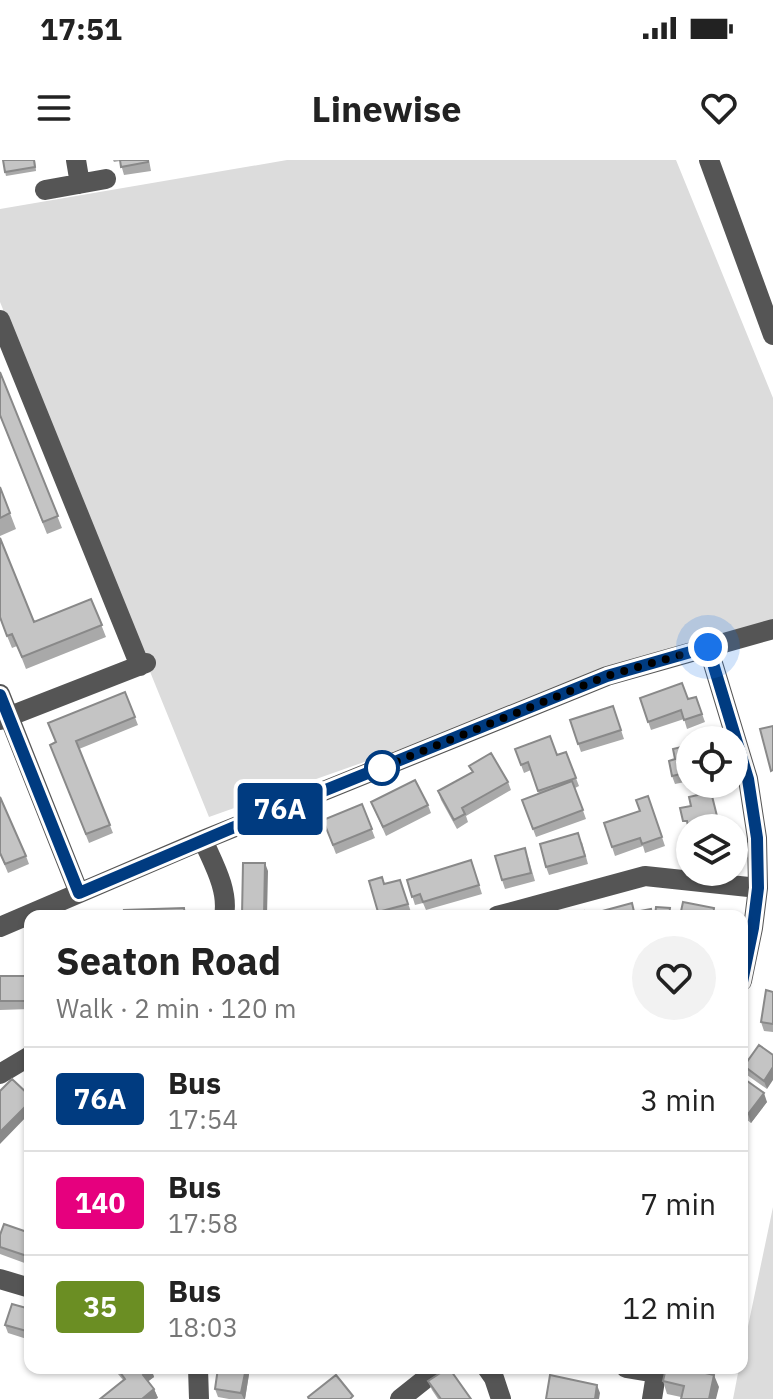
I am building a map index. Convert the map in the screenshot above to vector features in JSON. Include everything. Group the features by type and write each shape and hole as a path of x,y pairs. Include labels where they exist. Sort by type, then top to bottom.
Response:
{"street":[{"path":"76,160 80,184"},
{"path":"709,160 773,335"},
{"path":"45,190 106,179"},
{"path":"0,320 143,664 4,718"},
{"path":"40,910 607,676 773,629"},
{"path":"708,647 748,779 757,838 758,888 748,952"},
{"path":"0,694 4,718 79,893"},
{"path":"203,840 219,876 226,910"},
{"path":"519,910 645,876 758,888"},
{"path":"0,927 24,917"},
{"path":"0,1074 24,1060"},
{"path":"0,1279 24,1286"},
{"path":"198,1374 199,1399"},
{"path":"400,1399 431,1374"},
{"path":"497,1374 501,1399"},
{"path":"652,1399 656,1374"}],"shaded area":[{"path":"287,160 676,160 773,398 773,629 607,676 209,817 0,302 0,209"},
{"path":"773,1207 773,1399 733,1399 738,1374 748,1374 748,1326"}],"building":[{"path":"3,160 34,160 35,167 5,172"},
{"path":"120,160 148,160 148,162 121,167"},
{"path":"0,372 58,516 43,522 0,415"},
{"path":"0,487 10,513 0,518"},
{"path":"0,538 34,622 91,599 102,625 22,657 12,634 7,636 0,617"},
{"path":"682,683 688,699 696,697 702,714 684,720 681,710 648,722 640,698"},
{"path":"125,692 135,717 76,741 110,825 86,834 50,745 56,742 48,723"},
{"path":"613,706 621,730 578,744 570,720"},
{"path":"773,726 773,770 771,771 760,729"},
{"path":"550,736 557,755 566,752 576,778 538,791 528,762 521,765 515,749"},
{"path":"676,748 676,775 672,776 669,761 675,759 673,749"},
{"path":"491,753 508,782 462,808 465,814 454,820 438,791 473,772 469,766"},
{"path":"415,780 428,805 383,827 371,802"},
{"path":"572,781 583,810 533,829 522,800"},
{"path":"648,796 662,837 642,844 640,838 612,847 604,823 640,811 636,800"},
{"path":"0,797 26,856 5,864 0,853"},
{"path":"689,798 712,798 716,814 681,814 680,808 691,806"},
{"path":"362,804 372,829 333,845 323,820"},
{"path":"578,833 585,856 546,867 540,844"},
{"path":"525,848 531,873 502,880 495,856"},
{"path":"471,860 479,885 423,902 420,894 412,897 407,880"},
{"path":"243,863 265,863 264,910 242,910"},
{"path":"382,877 384,884 400,880 408,904 377,910 369,881"},
{"path":"683,902 714,908 714,910 681,910"},
{"path":"632,903 634,910 606,910"},
{"path":"184,908 184,910 124,910"},
{"path":"0,976 24,976 24,1001 0,1001"},
{"path":"766,990 773,992 773,1024 761,1022"},
{"path":"759,1045 773,1055 773,1067 764,1081 748,1069 748,1060"},
{"path":"12,1079 24,1090 24,1108 0,1132 0,1091"},
{"path":"748,1082 764,1093 748,1114"},
{"path":"4,1224 24,1231 24,1255 0,1247"},
{"path":"12,1304 24,1307 24,1330 5,1325"},
{"path":"121,1374 144,1374 154,1389 142,1399 100,1399 125,1379"},
{"path":"217,1374 245,1374 241,1393 215,1389"},
{"path":"439,1374 453,1374 471,1399 441,1399 428,1381"},
{"path":"665,1374 714,1375 709,1399 681,1399 684,1386 663,1381"},
{"path":"336,1375 353,1396 350,1399 309,1399 308,1397"},
{"path":"550,1375 597,1385 595,1399 546,1399"}],"bus line":[{"name":"76A","path":"0,695 79,893 607,676 708,647 748,779 757,838 758,888 748,953"}],"route":[{"path":"382,768 376,770 607,676 708,647"}]}
